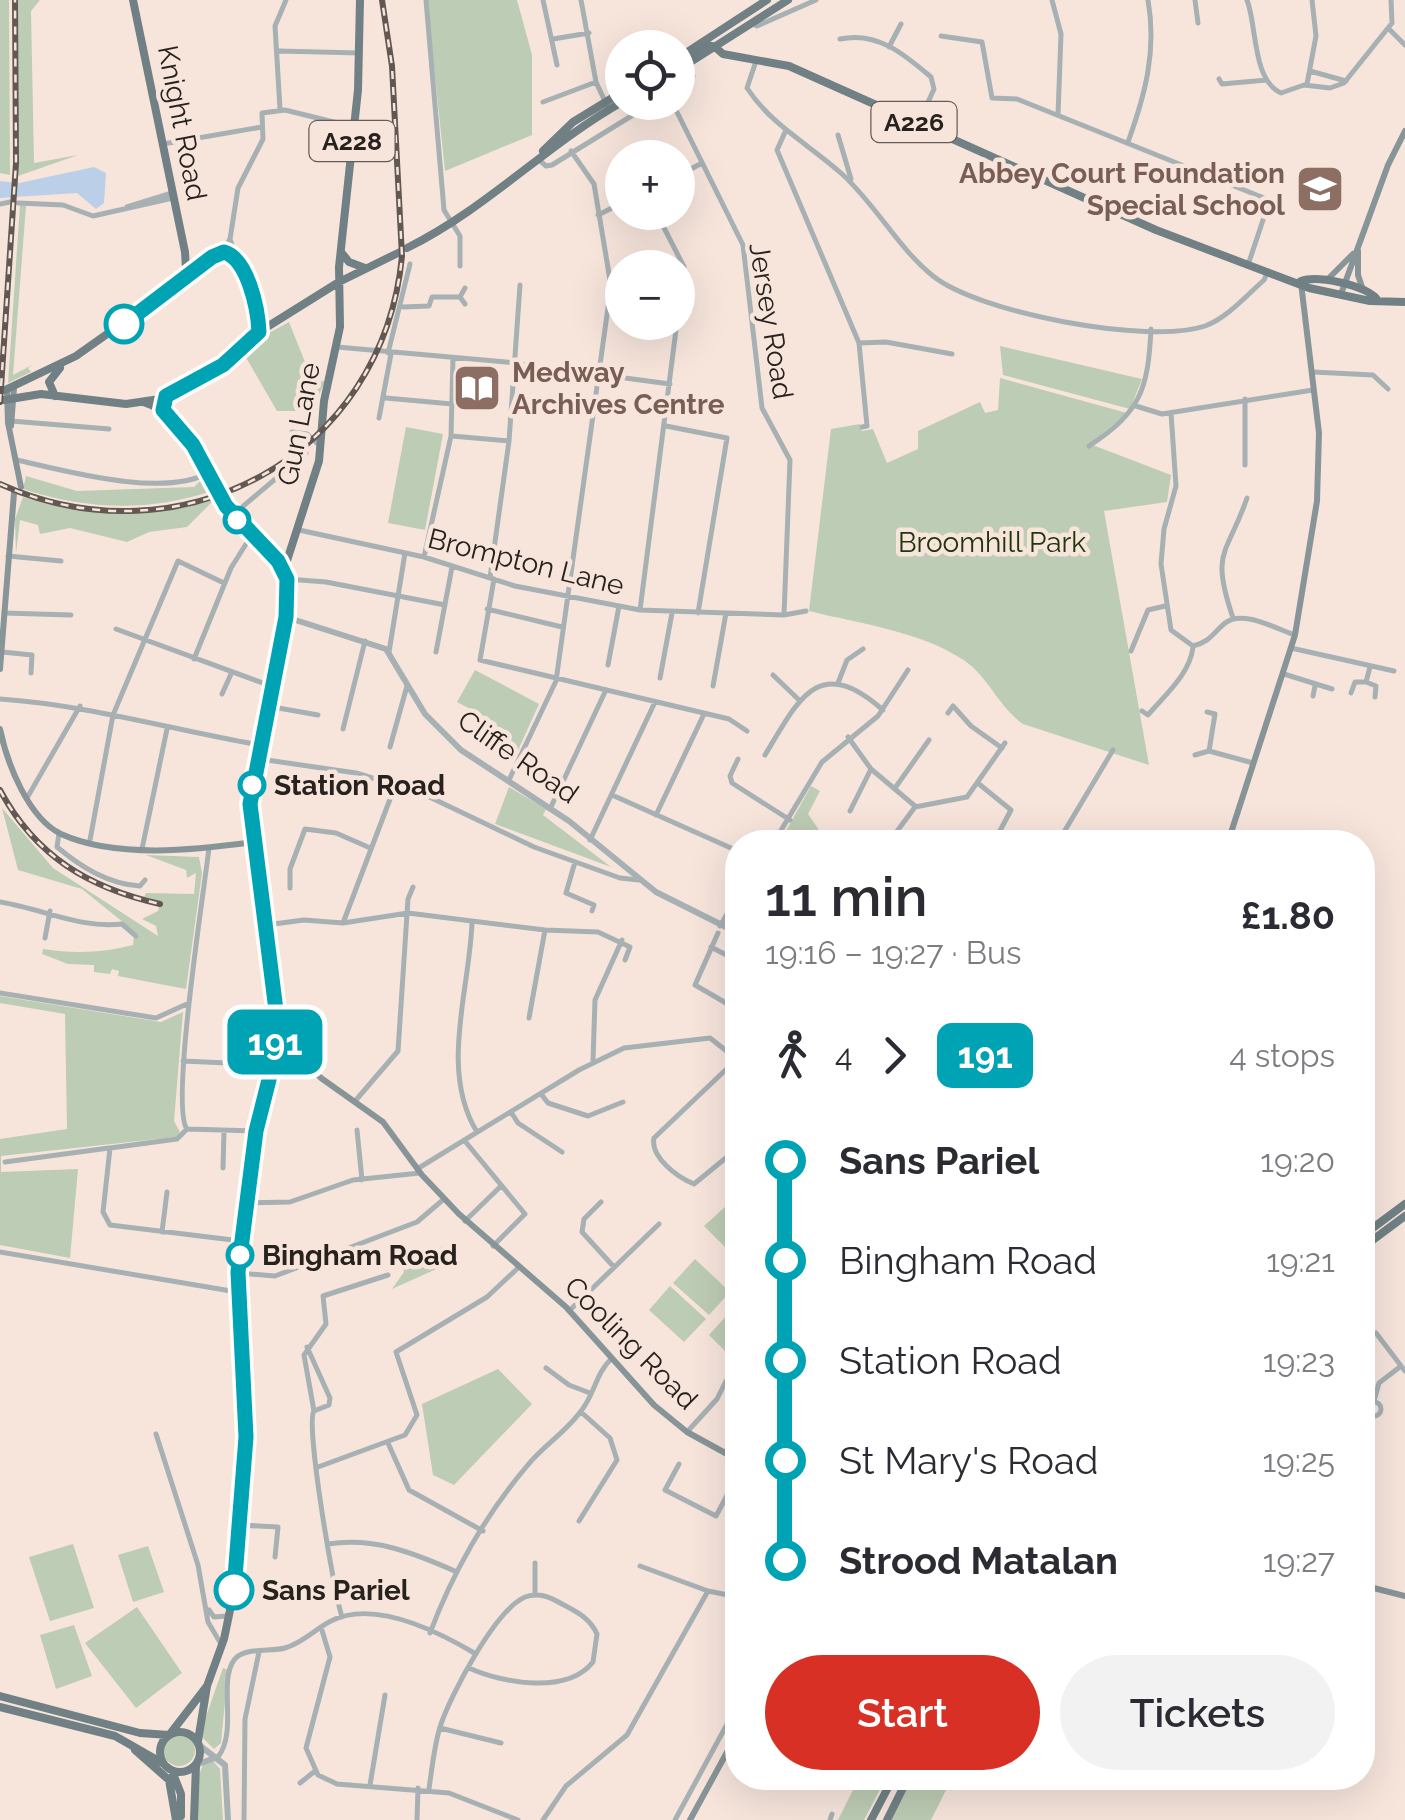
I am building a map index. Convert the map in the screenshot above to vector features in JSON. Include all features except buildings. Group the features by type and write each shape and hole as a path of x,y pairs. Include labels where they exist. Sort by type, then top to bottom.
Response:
{"main road":[{"name":"A228","path":"339,282 360,53 360,0"},
{"path":"695,49 767,0"},
{"path":"750,11 776,0"},
{"path":"695,55 788,0"},
{"name":"Knight Road","path":"132,1 184,252"},
{"name":"A226","path":"715,47 723,54 757,58 797,70 1156,230 1248,265 1319,290 1363,290 1376,298"},
{"path":"146,403 223,365 259,332 339,282 450,224 538,159 562,131 605,107"},
{"path":"1342,290 1405,131"},
{"path":"1325,282 1358,250"},
{"path":"1358,250 1358,275 1363,290"},
{"path":"184,252 191,264 207,260"},
{"path":"168,291 185,274 184,252"},
{"path":"55,396 50,379 67,362 223,252 236,257 259,332"},
{"path":"340,252 349,262 365,268"},
{"name":"Gun Lane","path":"286,575 320,446 324,401 337,347 339,282"},
{"path":"1232,830 1295,635 1318,490 1320,445 1300,282"},
{"name":"A226","path":"1300,282 1325,282 1342,290 1405,302"},
{"path":"1303,305 1319,290"},
{"path":"256,312 278,321"},
{"path":"0,668 12,506 19,473 10,423 9,389 67,362"},
{"path":"8,400 34,394 146,403 163,410 189,440 232,515 286,575"},
{"path":"163,410 166,396"},
{"name":"A228","path":"196,1765 207,1686 231,1612 246,1437 238,1272 256,1131 275,1042 276,1010 250,804 286,617 286,575"},
{"path":"0,729 28,798 59,833 173,853 253,842"},
{"name":"Cooling Road","path":"275,1042 292,1046 322,1078 356,1100 396,1137 444,1199 569,1311 654,1406 687,1432 725,1453"},
{"path":"1375,1226 1405,1204"},
{"path":"1375,1238 1405,1216"},
{"path":"1375,1588 1405,1596"},
{"name":"A228","path":"168,1767 160,1748 207,1686"},
{"path":"0,1696 146,1734 184,1732 198,1743"},
{"path":"0,1706 140,1747 168,1767 184,1772 196,1765"},
{"path":"104,1735 138,1751 162,1770 173,1788 179,1820"},
{"path":"690,1820 725,1756"},
{"path":"194,1820 196,1765"},
{"path":"168,1767 180,1794 179,1820"},
{"path":"871,1820 887,1790"},
{"path":"887,1820 902,1790"}],"street":[{"path":"280,110 276,25 286,0"},
{"path":"426,0 444,210 460,236 460,266"},
{"path":"543,0 557,65"},
{"path":"581,0 596,82 605,102"},
{"path":"752,23 757,26 816,0"},
{"path":"1052,0 1061,34 1058,115"},
{"path":"1128,142 1142,104 1150,62 1148,0"},
{"path":"1247,0 1268,80 1280,92 1306,84 1330,88 1346,82 1388,28 1394,14 1392,0"},
{"path":"1306,84 1316,36 1312,0"},
{"path":"1198,23 1200,4"},
{"path":"889,47 902,24"},
{"path":"1388,28 1405,45"},
{"path":"552,39 588,34"},
{"path":"840,39 861,34 889,47 934,82 918,124"},
{"path":"941,36 982,42 988,54 988,94 992,98 1017,100 1058,115 1264,198 1266,211 1248,265"},
{"path":"279,51 360,53"},
{"path":"757,58 748,88 771,119 802,139 852,182 921,266 956,290 988,305 1051,319 1151,329 1199,328 1217,320 1264,280 1268,271"},
{"path":"1310,72 1346,82"},
{"path":"1220,84 1268,80"},
{"path":"543,102 596,82"},
{"path":"236,257 230,229 238,188 263,138 262,113 280,110 354,127"},
{"path":"538,159 548,166 624,120"},
{"name":"Jersey Road","path":"681,120 743,245 762,408 790,460 784,615"},
{"path":"163,144 262,126"},
{"path":"786,130 777,150 858,344 867,409 867,426 862,427"},
{"path":"838,135 852,182"},
{"path":"508,783 556,681 611,286 594,182 571,151"},
{"path":"695,167 702,163"},
{"path":"0,204 62,205 92,216 172,195"},
{"path":"598,215 605,212"},
{"path":"223,252 230,239"},
{"path":"379,418 410,264"},
{"path":"520,285 508,441 480,660 704,714 746,730"},
{"path":"460,296 465,288"},
{"path":"402,308 429,306 432,297 460,296"},
{"path":"460,296 465,304"},
{"path":"1089,446 1125,420 1136,406 1148,377 1151,329"},
{"path":"640,610 675,340"},
{"path":"858,344 886,342 952,354"},
{"path":"337,347 514,363 670,384"},
{"path":"424,557 451,436 454,358"},
{"path":"1311,372 1370,375 1384,381 1388,389"},
{"path":"1384,381 1390,374"},
{"path":"1136,406 1156,414 1171,413 1314,390"},
{"path":"386,398 452,404"},
{"path":"1245,399 1245,465"},
{"path":"1171,413 1175,471 1161,564 1171,630 1193,646"},
{"path":"10,423 109,429"},
{"path":"666,426 727,438 698,613"},
{"path":"292,432 308,434 320,446"},
{"path":"451,436 508,441"},
{"path":"232,515 306,454"},
{"path":"17,460 154,483 186,484 208,474"},
{"path":"1234,619 1221,575 1222,555 1247,498"},
{"name":"Brompton Lane","path":"299,530 424,557 492,579 640,610 784,615 806,611"},
{"path":"194,660 224,583 251,536"},
{"path":"286,617 390,652 405,553"},
{"path":"8,556 61,561"},
{"path":"90,840 113,715 178,561 224,583"},
{"path":"436,652 452,566"},
{"path":"286,575 445,605"},
{"path":"608,665 620,606"},
{"path":"1131,651 1148,610 1165,606"},
{"path":"487,608 562,627"},
{"path":"4,613 71,615"},
{"path":"660,678 672,613"},
{"path":"714,686 726,613"},
{"path":"1193,646 1205,643 1234,619 1245,618 1295,635"},
{"path":"116,629 271,686"},
{"path":"343,729 364,641"},
{"path":"1142,711 1148,716 1173,686 1191,662 1193,646"},
{"path":"838,683 847,660 863,648"},
{"path":"1291,648 1394,672"},
{"path":"2,652 32,655 30,674"},
{"name":"Cliffe Road","path":"390,652 407,686 448,739 550,808 639,880 725,930"},
{"path":"1366,682 1370,667"},
{"path":"783,830 822,762 884,710 908,670"},
{"path":"222,696 231,673"},
{"path":"1284,674 1332,688"},
{"path":"773,676 798,699"},
{"path":"1351,690 1355,682 1366,682 1376,686 1377,694"},
{"path":"765,755 798,699 823,684 838,683 863,692 884,710"},
{"path":"390,747 407,686"},
{"path":"1312,696 1315,686"},
{"path":"550,808 606,692"},
{"path":"0,700 80,706 166,729 260,745"},
{"path":"590,840 655,702"},
{"path":"28,798 80,706"},
{"path":"267,706 318,715"},
{"path":"898,830 915,807 967,797 1004,745 971,726 953,706 948,714"},
{"path":"1207,712 1214,714 1209,752"},
{"path":"656,816 704,714"},
{"path":"739,725 744,717"},
{"path":"142,849 166,729"},
{"path":"848,737 871,769 915,807"},
{"path":"895,788 928,740"},
{"path":"1065,830 1113,750"},
{"path":"1195,755 1209,752 1256,764"},
{"path":"257,758 356,773 419,792 484,826 575,862 630,881 639,880"},
{"path":"738,759 730,776 732,783 790,820"},
{"path":"850,810 871,769"},
{"path":"979,784 1011,810 1000,830"},
{"path":"343,922 394,786"},
{"path":"612,795 725,845"},
{"path":"290,888 290,869 306,829 336,833 368,847"},
{"path":"59,833 56,846 78,863 114,882 142,886"},
{"path":"187,1129 180,1115 183,1061 208,848"},
{"path":"575,862 566,893 594,905 592,911"},
{"path":"356,1100 398,1051 408,913 414,887"},
{"path":"0,902 50,910 80,924 106,928 122,924 136,936"},
{"path":"45,938 50,910"},
{"path":"263,925 304,920 343,922 408,913 544,930 598,932 626,943 636,940"},
{"path":"80,924 83,914"},
{"path":"725,918 695,985 725,1002"},
{"path":"472,922 458,1039 462,1096 477,1132"},
{"path":"47,928 56,929"},
{"path":"529,1018 544,930"},
{"path":"624,960 626,943"},
{"path":"593,1062 595,1000 626,943"},
{"path":"711,947 725,954"},
{"path":"0,993 146,1018 162,1017 189,1004"},
{"path":"246,1203 290,1202 362,1180 419,1171 541,1093 624,1048 705,1038 713,1039 725,1050"},
{"path":"183,1061 223,1062 219,1072"},
{"path":"725,1071 654,1138 652,1146 656,1154 694,1184 725,1159"},
{"path":"541,1093 548,1103 584,1115 600,1114 623,1102"},
{"path":"611,1098 615,1106"},
{"path":"511,1112 518,1123 562,1152"},
{"path":"187,1129 256,1131"},
{"path":"5,1162 178,1139 187,1129"},
{"path":"357,1130 354,1140 362,1180"},
{"path":"224,1131 224,1168"},
{"path":"464,1140 525,1214 495,1248"},
{"path":"111,1148 104,1219 113,1227 241,1241"},
{"path":"465,1220 501,1186"},
{"path":"162,1232 167,1192"},
{"path":"238,1272 275,1276 417,1222 444,1199"},
{"path":"601,1202 584,1219 582,1232 614,1268"},
{"path":"569,1311 659,1224"},
{"path":"0,1252 237,1292"},
{"path":"318,1468 405,1435 417,1415 396,1352 487,1297 519,1267"},
{"path":"314,1411 307,1347 326,1324 322,1296 388,1275"},
{"path":"1375,1397 1379,1383 1403,1369 1376,1333"},
{"path":"307,1347 330,1398 328,1405 309,1418 310,1439 342,1617"},
{"path":"430,1633 457,1572 515,1480 580,1412 598,1374 612,1358"},
{"path":"546,1368 568,1385 591,1393"},
{"path":"687,1432 717,1400 725,1383"},
{"path":"578,1521 617,1460 610,1438 580,1412"},
{"path":"156,1434 206,1602 208,1622 222,1646"},
{"path":"388,1443 409,1490 482,1530"},
{"path":"678,1464 665,1490 716,1516 725,1499"},
{"path":"239,1525 278,1527 275,1557"},
{"path":"328,1544 356,1540 387,1545 457,1572"},
{"path":"535,1563 536,1595"},
{"path":"640,1566 725,1594"},
{"path":"544,1820 565,1788 627,1734 708,1591"},
{"path":"429,1789 440,1728 470,1668 477,1654 512,1606 536,1595 561,1603 593,1625 598,1648 587,1670 570,1678 517,1682 470,1668"},
{"path":"206,1602 214,1617 224,1618 231,1612"},
{"path":"196,1765 218,1757 226,1744 232,1665 243,1654 289,1647 342,1617 376,1614 477,1654"},
{"path":"321,1627 330,1652 306,1743 315,1771 332,1783 429,1789 518,1820"},
{"path":"244,1820 244,1732 260,1652"},
{"path":"370,1786 385,1695"},
{"path":"440,1728 501,1743"},
{"path":"674,1820 725,1728"},
{"path":"198,1743 218,1757 226,1769 228,1820"},
{"path":"300,1783 315,1771"},
{"path":"418,1788 418,1820"}],"green space":[{"path":"0,0 9,0 10,175 0,173"},
{"path":"18,0 40,0 31,11 34,163 78,155 18,176"},
{"path":"427,0 517,0 532,55 532,135 445,171"},
{"path":"20,205 26,206 13,375 34,364 28,368 31,372 8,383"},
{"path":"289,322 313,382 325,381 312,411 277,411 244,354 260,338"},
{"path":"1000,346 1142,379 1130,409 1003,375"},
{"name":"Broomhill Park","path":"1000,378 1127,413 1090,444 1171,475 1167,502 1104,511 1149,765 1023,724 965,661 929,642 809,611 831,429 860,424 862,431 873,429 887,463 918,449 918,431 980,402 985,413 998,410"},
{"path":"406,427 443,434 425,530 388,523"},
{"path":"26,476 77,491 194,487 201,480 212,491 164,503 118,506 71,501 23,489"},
{"path":"23,497 72,509 118,513 165,510 214,500 187,527 149,532 127,542 70,528 40,534 38,525 20,520 16,553 15,519"},
{"path":"475,670 539,704 515,757 499,744 502,735 486,728 491,720 457,702"},
{"path":"811,786 820,791 808,814 819,830 787,830"},
{"path":"509,787 546,809 543,815 611,867 495,824"},
{"path":"2,808 53,868 158,936 156,926 142,919 158,911 160,902 144,897 146,893 194,894 196,873 187,878 186,870 146,855 199,857 202,873 186,989 118,976 119,971 112,969 110,974 94,972 94,965 68,964 42,954 43,949 88,952 122,948 133,945 134,935 140,936 82,889 18,870"},
{"path":"0,996 161,1022 183,1012 174,1121 180,1132 176,1137 1,1156 1,1172 78,1169 70,1258 0,1245 0,1139 67,1129 65,1014 0,1003"},
{"path":"725,1207 725,1247 704,1226"},
{"path":"442,1247 452,1262 392,1289 404,1272 401,1262"},
{"path":"695,1259 725,1287 725,1297 709,1315 673,1283"},
{"path":"670,1286 706,1319 684,1342 649,1310"},
{"path":"725,1317 725,1351 709,1335"},
{"path":"498,1369 532,1404 454,1485 433,1475 422,1404"},
{"path":"73,1544 94,1608 50,1621 29,1557"},
{"path":"148,1546 164,1592 133,1602 118,1555"},
{"path":"137,1607 182,1673 136,1708 85,1643"},
{"path":"74,1625 92,1676 56,1689 40,1635"},
{"path":"223,1668 228,1670 221,1743 214,1749 203,1738 202,1728"},
{"path":"179,1734 190,1739 195,1750 190,1761 179,1766 168,1761 163,1750 168,1739"},
{"path":"213,1761 220,1769 223,1820 198,1820 197,1779 204,1763"},
{"path":"853,1790 880,1790 864,1820 838,1820"},
{"path":"906,1790 946,1790 931,1820 890,1820"}],"water":[{"path":"94,167 106,173 104,203 96,209 77,193 0,198 0,181 19,183"}],"railway":[{"path":"0,402 16,163 15,0"},
{"path":"0,484 68,506 136,511 201,500 261,476 314,438 356,388 387,327 402,256 392,66 382,0"},
{"path":"0,790 30,833 66,866 110,889 160,904"}],"bus line":[{"name":"191","path":"124,324 212,257 224,252 237,259 250,290 259,332 223,365 166,396 163,410 193,445 232,515 278,561 287,579 286,617 250,804 277,1018 274,1060 256,1131 238,1272 239,1357 246,1437 234,1590"}],"place":[{"name":"Abbey Court Foundation Special School","path":"1320,189"},
{"name":"Medway Archives Centre","path":"477,388"},
{"name":"Station Road","path":"252,785"},
{"name":"Bingham Road","path":"240,1255"},
{"name":"Sans Pariel","path":"234,1590"}]}
